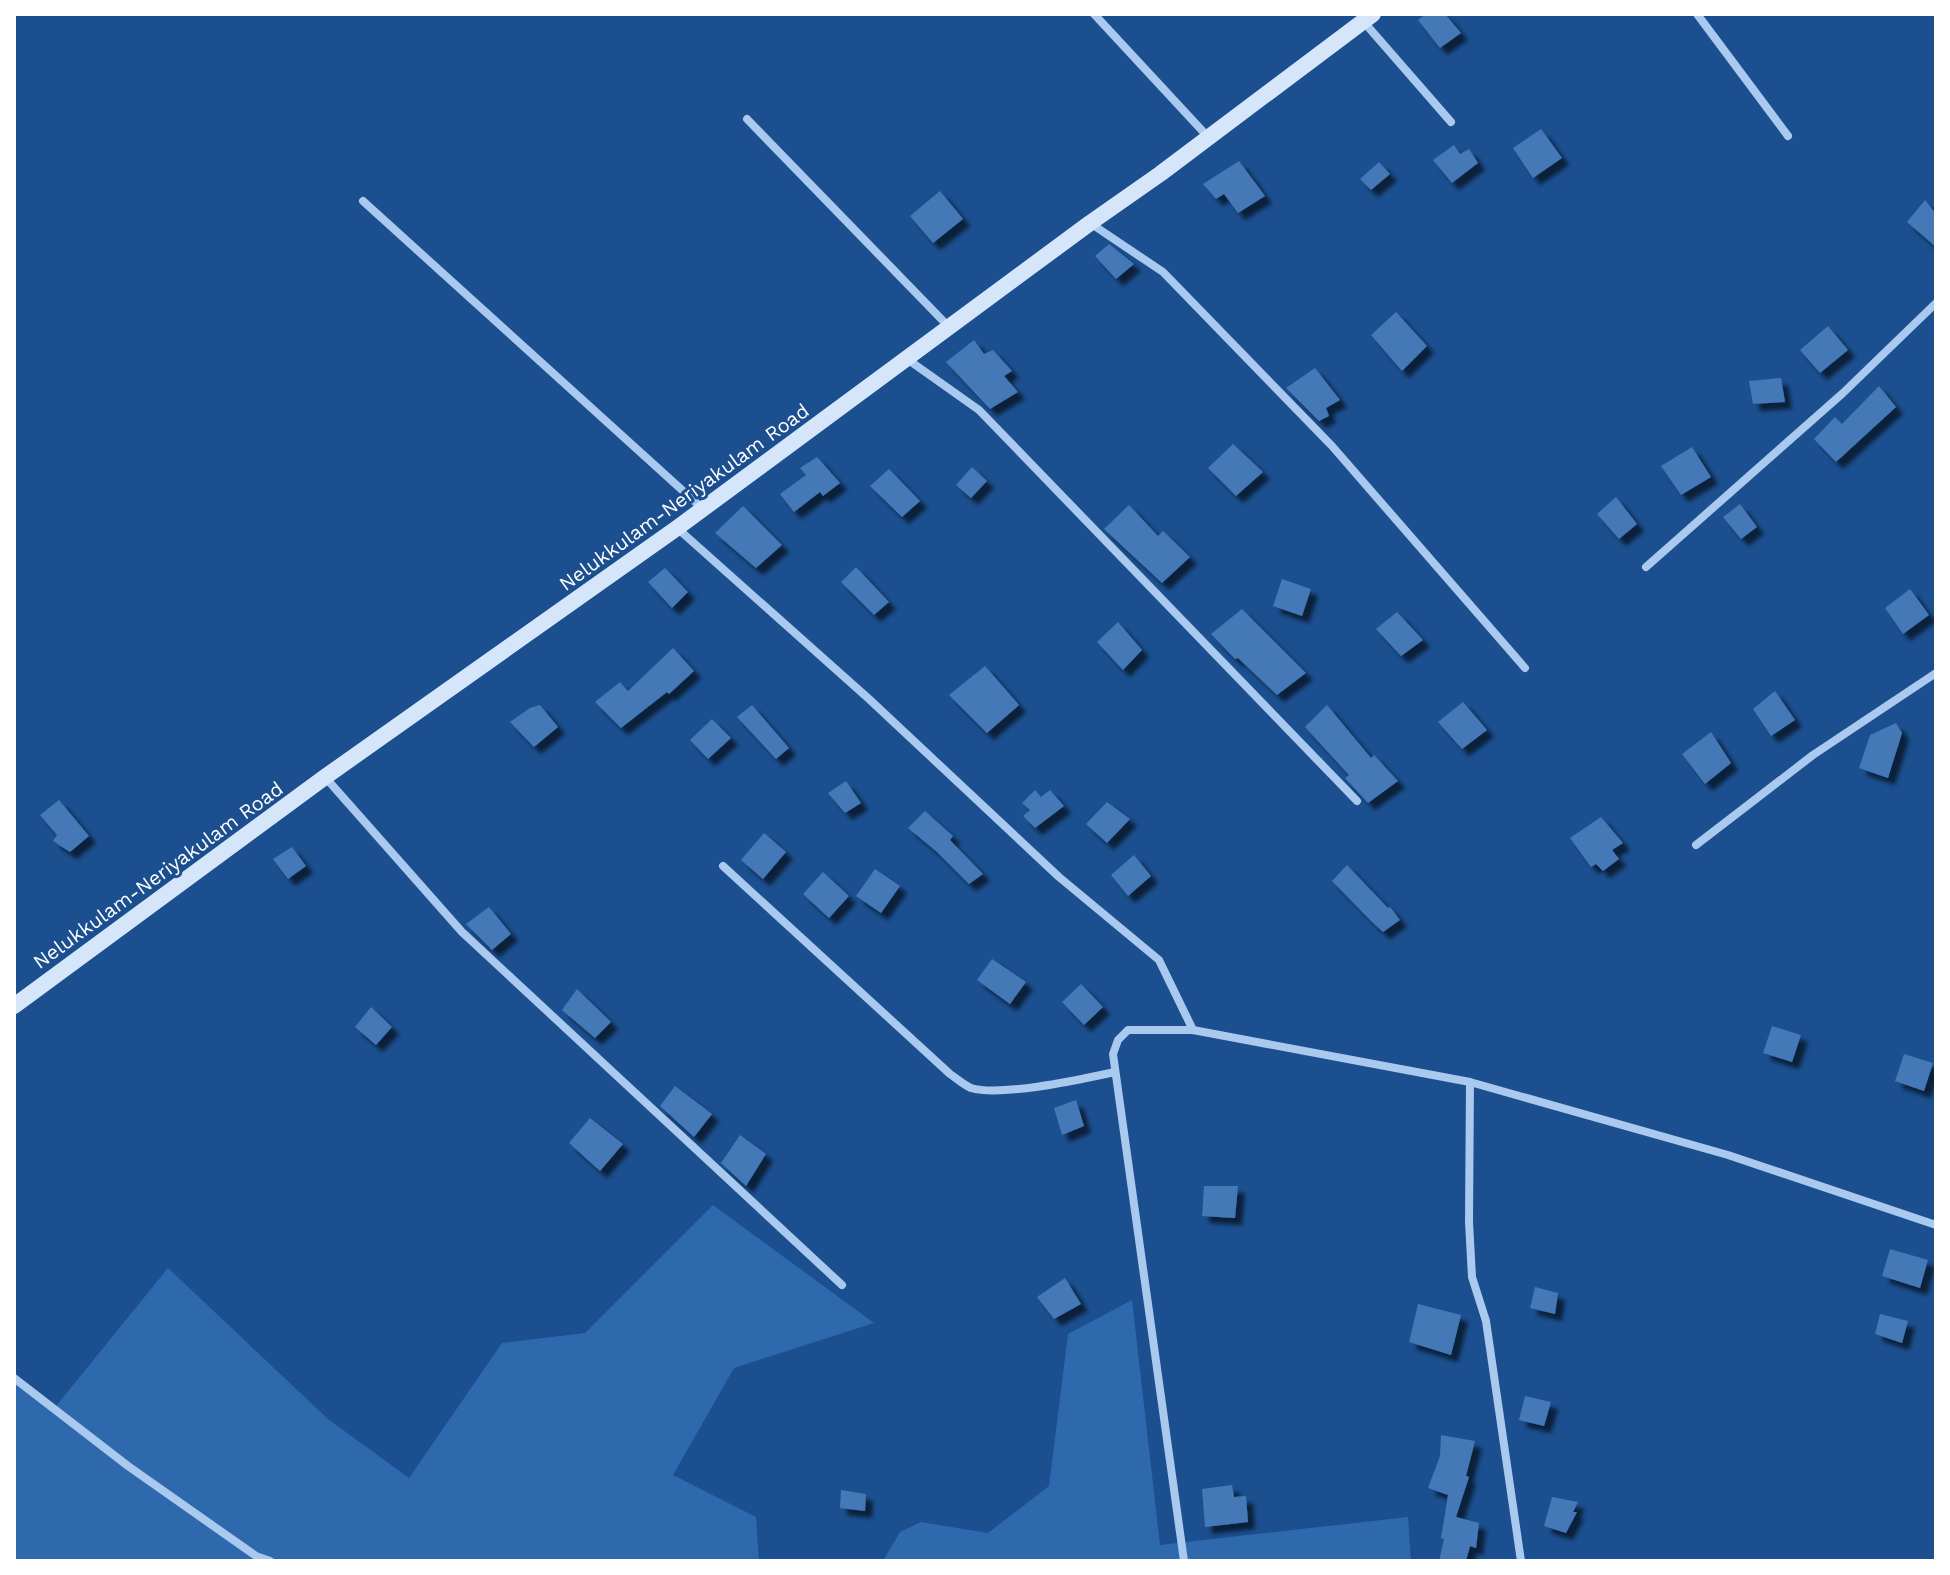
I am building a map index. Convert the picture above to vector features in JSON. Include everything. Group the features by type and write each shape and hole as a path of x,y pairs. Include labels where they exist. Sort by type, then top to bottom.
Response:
{"main road":[{"name":"Nelukkulam-Neriyakulam Road","path":"14,1006 325,777 677,528 1368,18"}],"street":[{"path":"1094,14 1209,138"},
{"path":"1697,14 1788,136"},
{"path":"1368,18 1451,122"},
{"path":"747,119 950,328"},
{"path":"363,201 703,509"},
{"path":"1090,223 1163,272 1332,446 1525,668"},
{"path":"1646,567 1843,393 1936,303"},
{"path":"907,359 979,410 1357,801"},
{"path":"677,528 869,699 1059,877 1159,960 1193,1030"},
{"path":"1696,845 1813,755 1936,673"},
{"path":"325,777 462,932 842,1285"},
{"path":"723,866 950,1074 970,1088 1063,1084 1115,1072"},
{"path":"1184,1561 1113,1054 1114,1047 1128,1030 1193,1030 1470,1082 1728,1155 1936,1225"},
{"path":"1470,1082 1469,1222 1472,1277 1486,1321 1521,1561"},
{"path":"14,1378 128,1466 256,1556 270,1561"}],"shaded area":[{"path":"713,1205 874,1323 734,1368 673,1475 756,1517 759,1561 14,1561 14,1381 52,1411 168,1268 328,1419 409,1478 502,1343 585,1333"},
{"path":"1132,1300 1160,1545 1408,1517 1411,1561 883,1561 900,1532 921,1522 988,1533 1049,1486 1068,1334"}],"building":[{"path":"1426,14 1445,14 1461,33 1440,48 1418,20"},
{"path":"1541,129 1562,158 1533,178 1513,148"},
{"path":"1454,145 1460,154 1469,149 1478,163 1452,183 1433,160"},
{"path":"1239,161 1265,196 1238,213 1224,194 1216,199 1203,184"},
{"path":"1379,162 1390,174 1371,190 1360,179"},
{"path":"940,191 963,219 933,243 910,216"},
{"path":"1925,200 1936,214 1936,247 1907,222"},
{"path":"1109,244 1134,264 1116,279 1095,256"},
{"path":"1396,312 1427,346 1402,371 1371,335"},
{"path":"1828,326 1848,350 1820,373 1800,350"},
{"path":"974,340 984,354 993,350 1012,371 1004,376 1018,392 990,409 946,362"},
{"path":"1315,368 1340,400 1326,408 1329,416 1319,421 1286,388"},
{"path":"1781,378 1785,402 1753,404 1749,381"},
{"path":"1879,386 1896,407 1836,462 1814,439 1835,417 1842,424"},
{"path":"1233,444 1263,472 1236,496 1208,468"},
{"path":"1692,447 1711,477 1681,495 1661,466"},
{"path":"817,457 840,483 823,496 820,492 794,512 780,494 806,475 800,468"},
{"path":"972,467 987,481 971,498 956,485"},
{"path":"889,469 920,501 902,517 870,486"},
{"path":"1616,497 1637,524 1619,539 1597,514"},
{"path":"1740,504 1757,527 1741,539 1723,517"},
{"path":"1129,505 1158,536 1163,531 1190,557 1162,583 1104,529"},
{"path":"743,506 782,545 756,568 715,533"},
{"path":"856,567 889,602 874,615 841,582"},
{"path":"665,568 688,592 672,608 648,582"},
{"path":"1282,579 1311,589 1302,616 1273,606"},
{"path":"1910,589 1929,615 1903,634 1885,608"},
{"path":"1242,609 1306,673 1277,695 1211,634"},
{"path":"1397,612 1423,640 1401,656 1376,629"},
{"path":"1118,622 1142,650 1123,670 1097,642"},
{"path":"673,648 694,671 669,694 667,692 621,728 595,702 620,682 628,691"},
{"path":"985,666 1019,705 987,733 949,695"},
{"path":"1775,691 1795,720 1771,736 1753,709"},
{"path":"1463,702 1487,730 1462,749 1438,722"},
{"path":"540,705 558,727 534,747 510,722"},
{"path":"752,705 789,748 776,759 737,717"},
{"path":"1327,705 1371,758 1374,755 1398,781 1368,803 1345,778 1349,775 1305,727"},
{"path":"712,719 731,738 708,759 690,740"},
{"path":"1896,723 1902,733 1888,778 1859,768 1870,735"},
{"path":"1711,732 1731,763 1705,784 1682,754"},
{"path":"846,781 861,803 845,813 828,793"},
{"path":"1035,790 1041,797 1050,790 1064,806 1035,828 1023,816 1030,810 1022,803"},
{"path":"59,800 89,836 70,852 53,841 57,835 40,815"},
{"path":"1107,802 1130,819 1107,843 1086,824"},
{"path":"925,811 953,836 950,840 983,874 969,884 908,828"},
{"path":"1601,817 1623,843 1612,850 1619,859 1603,871 1596,864 1591,867 1570,838"},
{"path":"764,833 786,852 763,879 741,860"},
{"path":"292,847 306,866 288,879 273,859"},
{"path":"1134,855 1151,876 1128,896 1111,875"},
{"path":"1347,865 1400,920 1383,932 1332,881"},
{"path":"875,869 900,886 881,913 856,896"},
{"path":"823,872 849,896 829,918 803,894"},
{"path":"489,907 511,934 492,950 466,924"},
{"path":"992,959 1026,982 1010,1004 977,980"},
{"path":"1081,984 1103,1007 1084,1025 1062,1002"},
{"path":"577,989 611,1022 595,1038 562,1010"},
{"path":"371,1007 392,1027 376,1045 355,1027"},
{"path":"1772,1026 1801,1035 1792,1062 1763,1053"},
{"path":"1904,1054 1933,1063 1924,1091 1895,1081"},
{"path":"675,1086 712,1114 694,1137 660,1106"},
{"path":"1076,1100 1084,1126 1062,1135 1054,1108"},
{"path":"590,1118 623,1144 600,1171 569,1143"},
{"path":"740,1135 766,1154 746,1186 721,1163"},
{"path":"1204,1186 1238,1186 1235,1218 1202,1216"},
{"path":"1890,1249 1928,1260 1920,1288 1882,1276"},
{"path":"1065,1278 1081,1304 1054,1319 1037,1297"},
{"path":"1535,1287 1558,1293 1555,1314 1530,1308"},
{"path":"1418,1304 1461,1315 1451,1355 1409,1342"},
{"path":"1880,1314 1908,1321 1902,1343 1875,1334"},
{"path":"1525,1396 1551,1402 1544,1426 1519,1420"},
{"path":"1441,1435 1475,1441 1466,1476 1469,1477 1456,1517 1479,1523 1476,1548 1470,1546 1466,1561 1439,1561 1448,1495 1428,1488 1440,1456"},
{"path":"1232,1485 1234,1497 1246,1496 1248,1522 1205,1527 1202,1489"},
{"path":"841,1490 866,1494 865,1511 840,1508"},
{"path":"1552,1497 1578,1502 1573,1512 1577,1512 1566,1533 1544,1526"}]}
